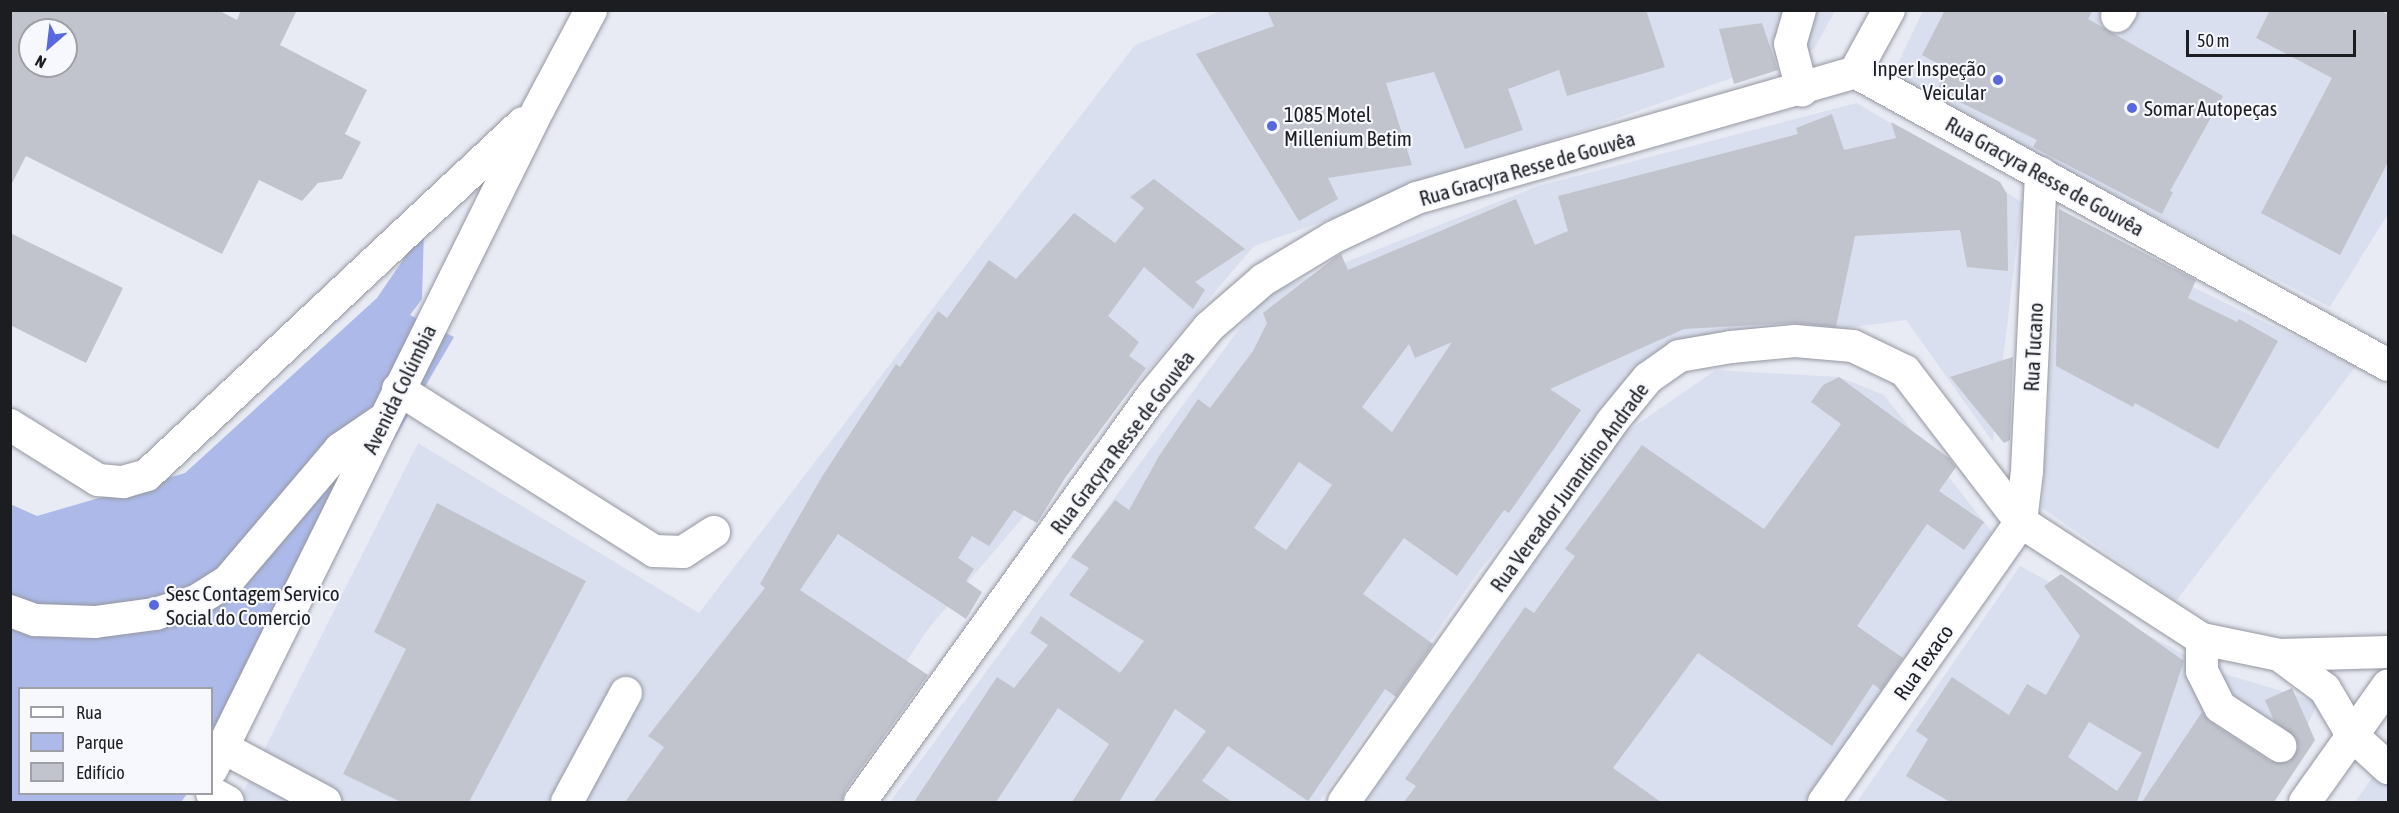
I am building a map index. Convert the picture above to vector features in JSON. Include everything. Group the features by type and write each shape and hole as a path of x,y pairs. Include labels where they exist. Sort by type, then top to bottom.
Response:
{"street":[{"name":"Avenida Colúmbia","path":"217,758 398,389 539,108 591,10"},
{"path":"1800,10 1790,44 1802,90"},
{"path":"1855,72 1888,10"},
{"name":"Rua Gracyra Resse de Gouvêa","path":"860,802 1152,396 1209,327 1263,280 1334,237 1417,198 1802,90 1855,72 2041,172 2388,365"},
{"path":"10,426 98,480 123,482 147,475 539,108"},
{"name":"Rua Tucano","path":"2021,522 2027,471 2041,172"},
{"name":"Rua Vereador Jurandino Andrade","path":"1344,802 1611,423 1648,378 1679,356 1795,341 1853,346 1905,371 2021,522 2202,639 2279,655 2388,652"},
{"path":"398,389 654,551 683,552 714,532"},
{"path":"10,611 35,620 95,622 155,614 196,601 227,582 340,449 384,418"},
{"name":"Rua Texaco","path":"1824,802 2021,522"},
{"path":"2202,639 2202,671 2220,707 2280,746"},
{"name":"Rua Vereador Jurandino Andrade","path":"2279,655 2325,689 2352,735 2388,768"},
{"path":"2305,802 2388,685"},
{"path":"567,802 626,693"},
{"path":"217,758 325,802"},
{"path":"213,794 228,802"}],"shaded area":[{"path":"1221,11 1835,11 1814,49 1254,246 928,629 813,802 238,802 418,443 699,613 1135,45"},
{"path":"1923,11 2388,11 2388,214 2330,307 1890,80"},
{"path":"1857,103 2022,202 1993,442 1906,320 1653,354 1621,384 1575,451 1477,574 1319,802 890,802 1265,294 1538,186"},
{"path":"2060,223 2356,366 2176,601 2042,508"},
{"path":"1716,370 1839,377 1884,395 1992,532 1804,802 1366,802 1626,432"},
{"path":"2020,566 2215,671 2318,702 2273,802 1857,802"},
{"path":"2388,755 2388,802 2355,802"}],"green space":[{"name":"Sesc Contagem Servico Social do Comercio","path":"424,229 422,299 410,315 454,337 213,749 213,687 18,687 18,795 186,795 181,802 11,802 10,504 37,516 185,473 377,298"}],"building":[{"path":"10,10 218,10 237,20 241,10 297,10 280,45 367,90 345,134 361,142 342,179 318,183 302,201 259,180 222,254 26,156 10,187"},
{"path":"1267,10 1646,10 1665,67 1567,96 1559,70 1508,89 1523,130 1465,149 1434,72 1386,83 1412,165 1328,178 1338,199 1299,221 1196,54 1274,26"},
{"path":"1945,10 2093,10 2088,19 2223,96 2170,191 2173,192 2162,214 2033,147 2037,140 1937,91 1947,69 1922,55"},
{"path":"2270,10 2380,10 2388,15 2388,162 2340,255 2261,213 2332,78 2256,38"},
{"path":"1762,23 1778,70 1734,84 1719,29"},
{"path":"1832,114 1844,150 1896,138 1891,122 2000,182 2007,194 2008,271 1967,267 1960,230 1855,236 1836,327 1794,323 1684,329 1550,389 1581,410 1509,513 1504,510 1457,576 1404,538 1363,594 1433,644 1396,697 1385,689 1308,801 1228,746 1202,781 1232,802 1153,802 1206,731 1175,709 1119,802 1072,802 1109,744 1058,708 996,802 914,802 997,677 1014,688 1048,645 1030,633 1041,616 1120,673 1144,641 1069,595 1089,568 1071,557 1115,500 1129,510 1159,456 1198,399 1210,408 1253,351 1267,323 1263,313 1333,259 1341,254 1348,270 1516,199 1535,245 1568,231 1558,196 1798,134 1796,128","holes":["1452,342 1392,432 1362,407 1409,344 1415,358","1299,462 1332,485 1286,550 1254,528"]},
{"path":"1154,179 1245,249 1195,282 1205,290 1193,309 1144,267 1108,316 1139,342 1129,356 1146,368 1065,478 1037,523 1014,510 989,546 972,536 958,558 974,569 966,581 982,592 966,619 838,534 800,590 928,675 845,791 842,802 625,802 664,747 648,736 765,588 760,584 823,475 896,364 900,367 938,311 947,318 989,260 1016,279 1074,213 1115,243 1144,208 1130,197"},
{"path":"2059,209 2196,280 2188,298 2237,322 2239,319 2278,341 2218,449 2135,403 2133,407 2056,366"},
{"path":"10,233 123,288 86,363 10,325"},
{"path":"2013,357 2010,440 2004,443 1950,377"},
{"path":"1839,377 1949,458 1956,467 1939,491 1984,522 1964,550 1927,524 1857,626 1903,658 1881,690 1873,684 1832,746 1698,653 1613,768 1661,802 1404,802 1416,786 1405,779 1525,607 1534,613 1575,556 1565,549 1642,445 1764,529 1841,424 1811,402 1823,385"},
{"path":"437,503 586,581 469,802 401,802 343,774 406,649 374,632"},
{"path":"2061,574 2184,661 2137,802 1950,802 1906,776 1928,739 1916,731 1952,677 2009,715 2027,684 2046,695 2080,636 2044,586","holes":["2089,722 2142,753 2117,791 2068,757"]},
{"path":"2292,688 2315,740 2274,802 2142,802 2202,712 2210,722 2270,761 2289,762 2298,748 2296,738 2274,721 2265,700"}],"place":[{"name":"Inper Inspeção Veicular","path":"1998,80"},
{"name":"Somar Autopeças","path":"2132,108"},
{"name":"1085 Motel Millenium Betim","path":"1272,126"},
{"name":"Sesc Contagem Servico Social do Comercio","path":"154,605"}]}
